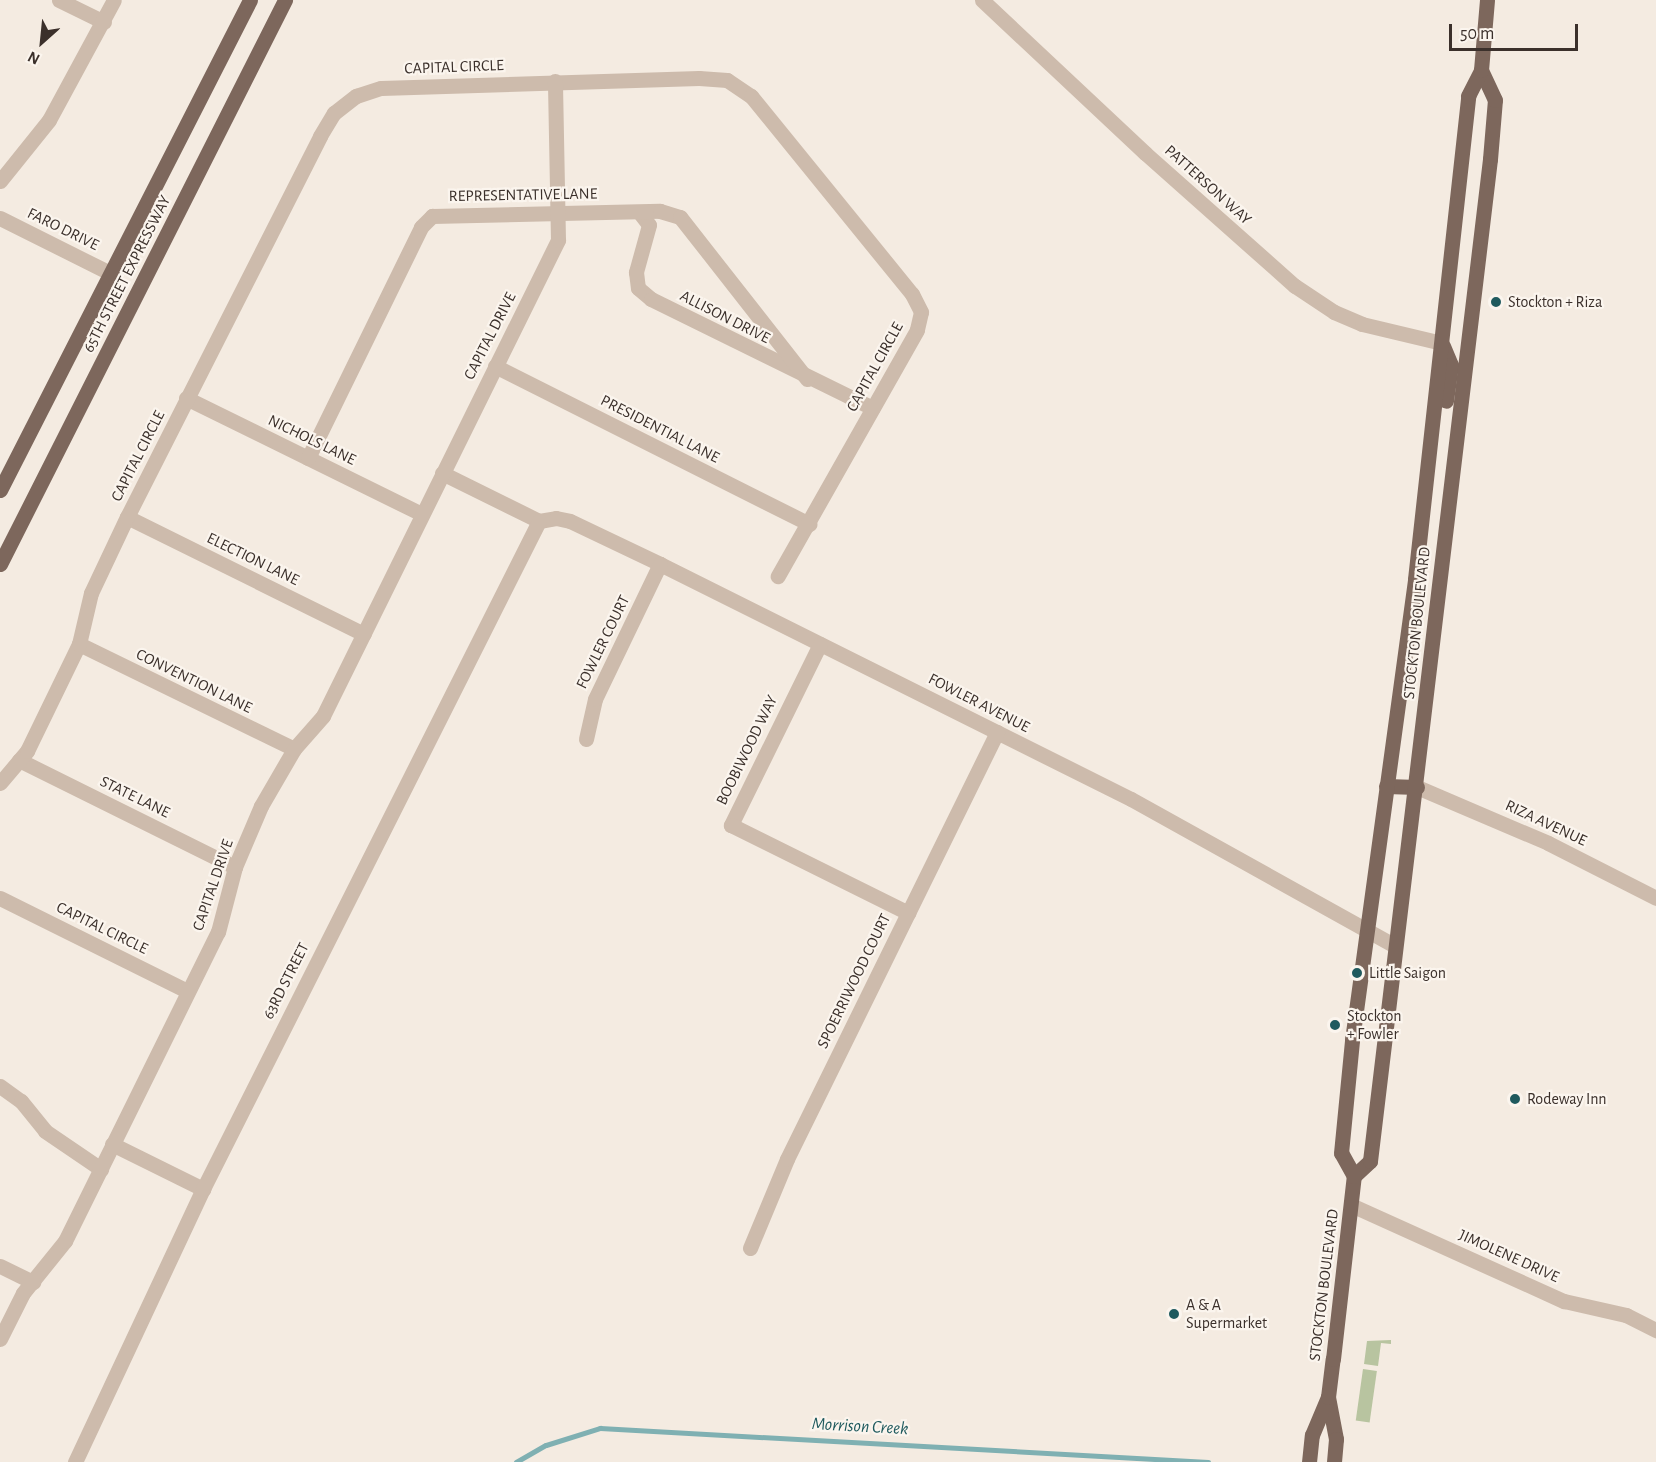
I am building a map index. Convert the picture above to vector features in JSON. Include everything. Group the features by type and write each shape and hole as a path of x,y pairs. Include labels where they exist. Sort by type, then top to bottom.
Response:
{"main road":[{"name":"65TH STREET EXPRESSWAY","path":"0,490 250,0"},
{"name":"65TH STREET EXPRESSWAY","path":"0,564 285,0"},
{"name":"STOCKTON BOULEVARD","path":"1309,1462 1312,1435 1328,1397 1354,1176 1341,1152 1365,929 1386,786 1442,343 1468,96 1481,70 1487,0"},
{"name":"STOCKTON BOULEVARD","path":"1354,1176 1370,1161 1393,945 1417,788 1495,100 1481,70"},
{"path":"1442,343 1451,365 1436,472 1449,493"},
{"path":"1386,786 1417,788"},
{"name":"STOCKTON BOULEVARD","path":"1328,1397 1336,1439 1334,1462"}],"street":[{"path":"59,0 104,22"},
{"path":"0,181 49,120 114,0"},
{"name":"PATTERSON WAY","path":"982,0 1145,153 1295,286 1334,312 1362,324 1442,343"},
{"name":"CAPITAL CIRCLE","path":"0,783 19,760 79,644 91,593 127,517 334,113 356,96 381,88 555,81 728,80 751,96 912,294 921,312 917,330 778,576"},
{"name":"CAPITAL DRIVE","path":"0,1339 33,1282 65,1241 223,920 235,867 261,806 294,749 323,716 558,240 555,213 555,81"},
{"name":"REPRESENTATIVE LANE","path":"308,458 421,227 432,216 660,211 681,217 807,379"},
{"name":"ALLISON DRIVE","path":"639,212 649,225 636,272 638,288 651,299 807,379 873,408"},
{"name":"FARO DRIVE","path":"0,218 110,273"},
{"name":"PRESIDENTIAL LANE","path":"495,366 809,524"},
{"name":"NICHOLS LANE","path":"186,398 422,514"},
{"path":"442,473 539,521"},
{"name":"ELECTION LANE","path":"127,517 364,634"},
{"name":"FOWLER AVENUE","path":"539,521 556,518 570,521 660,564 1131,799 1393,945"},
{"name":"63RD STREET","path":"75,1462 203,1189 539,521"},
{"name":"FOWLER COURT","path":"586,739 595,699 660,564"},
{"name":"CONVENTION LANE","path":"79,644 294,749"},
{"name":"BOOBIWOOD WAY","path":"820,644 731,825 908,913"},
{"name":"SPOERRIWOOD COURT","path":"750,1248 787,1159 997,732"},
{"name":"STATE LANE","path":"19,760 235,867"},
{"name":"RIZA AVENUE","path":"1417,788 1548,843 1656,898"},
{"name":"CAPITAL CIRCLE","path":"0,898 187,991"},
{"path":"0,1086 21,1101 45,1131 101,1169"},
{"path":"112,1144 203,1189"},
{"name":"JIMOLENE DRIVE","path":"1351,1205 1564,1301 1626,1315 1656,1330"},
{"path":"0,1266 33,1282"}],"green space":[{"path":"1391,1340 1391,1344 1381,1343 1378,1366 1364,1364 1367,1341"},
{"path":"1363,1369 1377,1371 1370,1422 1356,1420"}],"waterway":[{"name":"Morrison Creek","path":"516,1462 546,1445 600,1428 1208,1462"}],"place":[{"name":"Stockton + Riza","path":"1496,302"},
{"name":"Little Saigon","path":"1357,973"},
{"name":"Stockton + Fowler","path":"1335,1025"},
{"name":"Rodeway Inn","path":"1515,1099"},
{"name":"A & A Supermarket","path":"1174,1314"}]}
